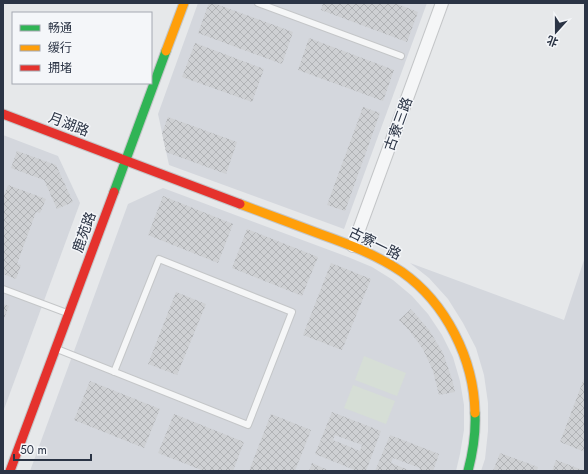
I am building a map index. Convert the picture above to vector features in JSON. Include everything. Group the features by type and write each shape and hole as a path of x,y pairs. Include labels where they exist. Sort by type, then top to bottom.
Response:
{"street":[{"name":"鹿苑路","path":"10,471 184,3"},
{"name":"古寮三路","path":"353,246 442,3"},
{"name":"月湖路","path":"3,114 125,161"},
{"name":"古寮一路","path":"125,161 378,256 400,270 420,287 438,307 453,329 464,353 472,378 476,404 476,430 473,457 468,471"}],"lane":[{"path":"258,3 401,56"},
{"path":"55,349 248,425 292,312 159,259 114,372"},
{"path":"3,289 68,314"}],"shaded area":[{"path":"198,3 427,3 344,229 169,165 158,114"},
{"path":"3,135 58,156 80,203 3,412"},
{"path":"163,188 372,267 393,280 412,296 428,314 442,335 453,357 460,381 464,405 464,430 456,471 30,471 128,204"},
{"path":"585,257 585,471 481,471 485,459 488,431 488,403 484,375 476,348 448,299 429,278 410,263 564,320"},
{"path":"364,356 406,373 397,396 355,380"},
{"path":"353,385 395,401 386,424 344,408"}],"building":[{"path":"209,3 213,3 293,32 282,64 198,33"},
{"path":"323,3 395,3 418,12 407,42 321,10"},
{"path":"309,38 394,70 383,101 298,70"},
{"path":"195,43 264,69 252,102 182,77"},
{"path":"363,107 380,113 345,211 327,205"},
{"path":"168,117 237,142 226,174 166,152 162,133"},
{"path":"17,151 56,165 73,202 57,209 44,180 11,168"},
{"path":"8,185 46,199 40,213 36,212 17,264 21,265 16,279 3,274 3,198"},
{"path":"163,196 233,224 218,263 148,235"},
{"path":"247,229 318,257 302,296 232,268"},
{"path":"331,263 371,279 342,350 303,335"},
{"path":"176,292 206,304 177,375 148,364"},
{"path":"3,304 9,306 3,321"},
{"path":"411,309 429,330 443,353 455,392 439,395 433,371 423,349 399,320"},
{"path":"585,376 585,452 560,442"},
{"path":"90,381 160,409 144,448 74,420"},
{"path":"332,412 381,431 366,471 357,471 315,454","holes":["335,435 362,445 360,451 333,440"]},
{"path":"174,414 244,442 233,471 204,471 158,453"},
{"path":"271,414 311,430 295,471 249,471"},
{"path":"390,435 439,454 433,471 419,471 420,468 393,458 391,463 411,471 375,471"},
{"path":"500,453 538,467 537,471 493,471"},
{"path":"556,460 585,471 552,471"},
{"path":"312,463 330,471 309,471"}],"traffic: fast":[{"path":"114,192 166,51"},
{"path":"468,471 474,442 475,413"}],"traffic: slow":[{"path":"166,51 184,3"},
{"path":"240,204 362,250 383,260 402,272 418,285 432,300 455,334 469,373 475,413"}],"traffic: jam":[{"path":"3,114 240,204"},
{"path":"10,471 114,192"}]}
